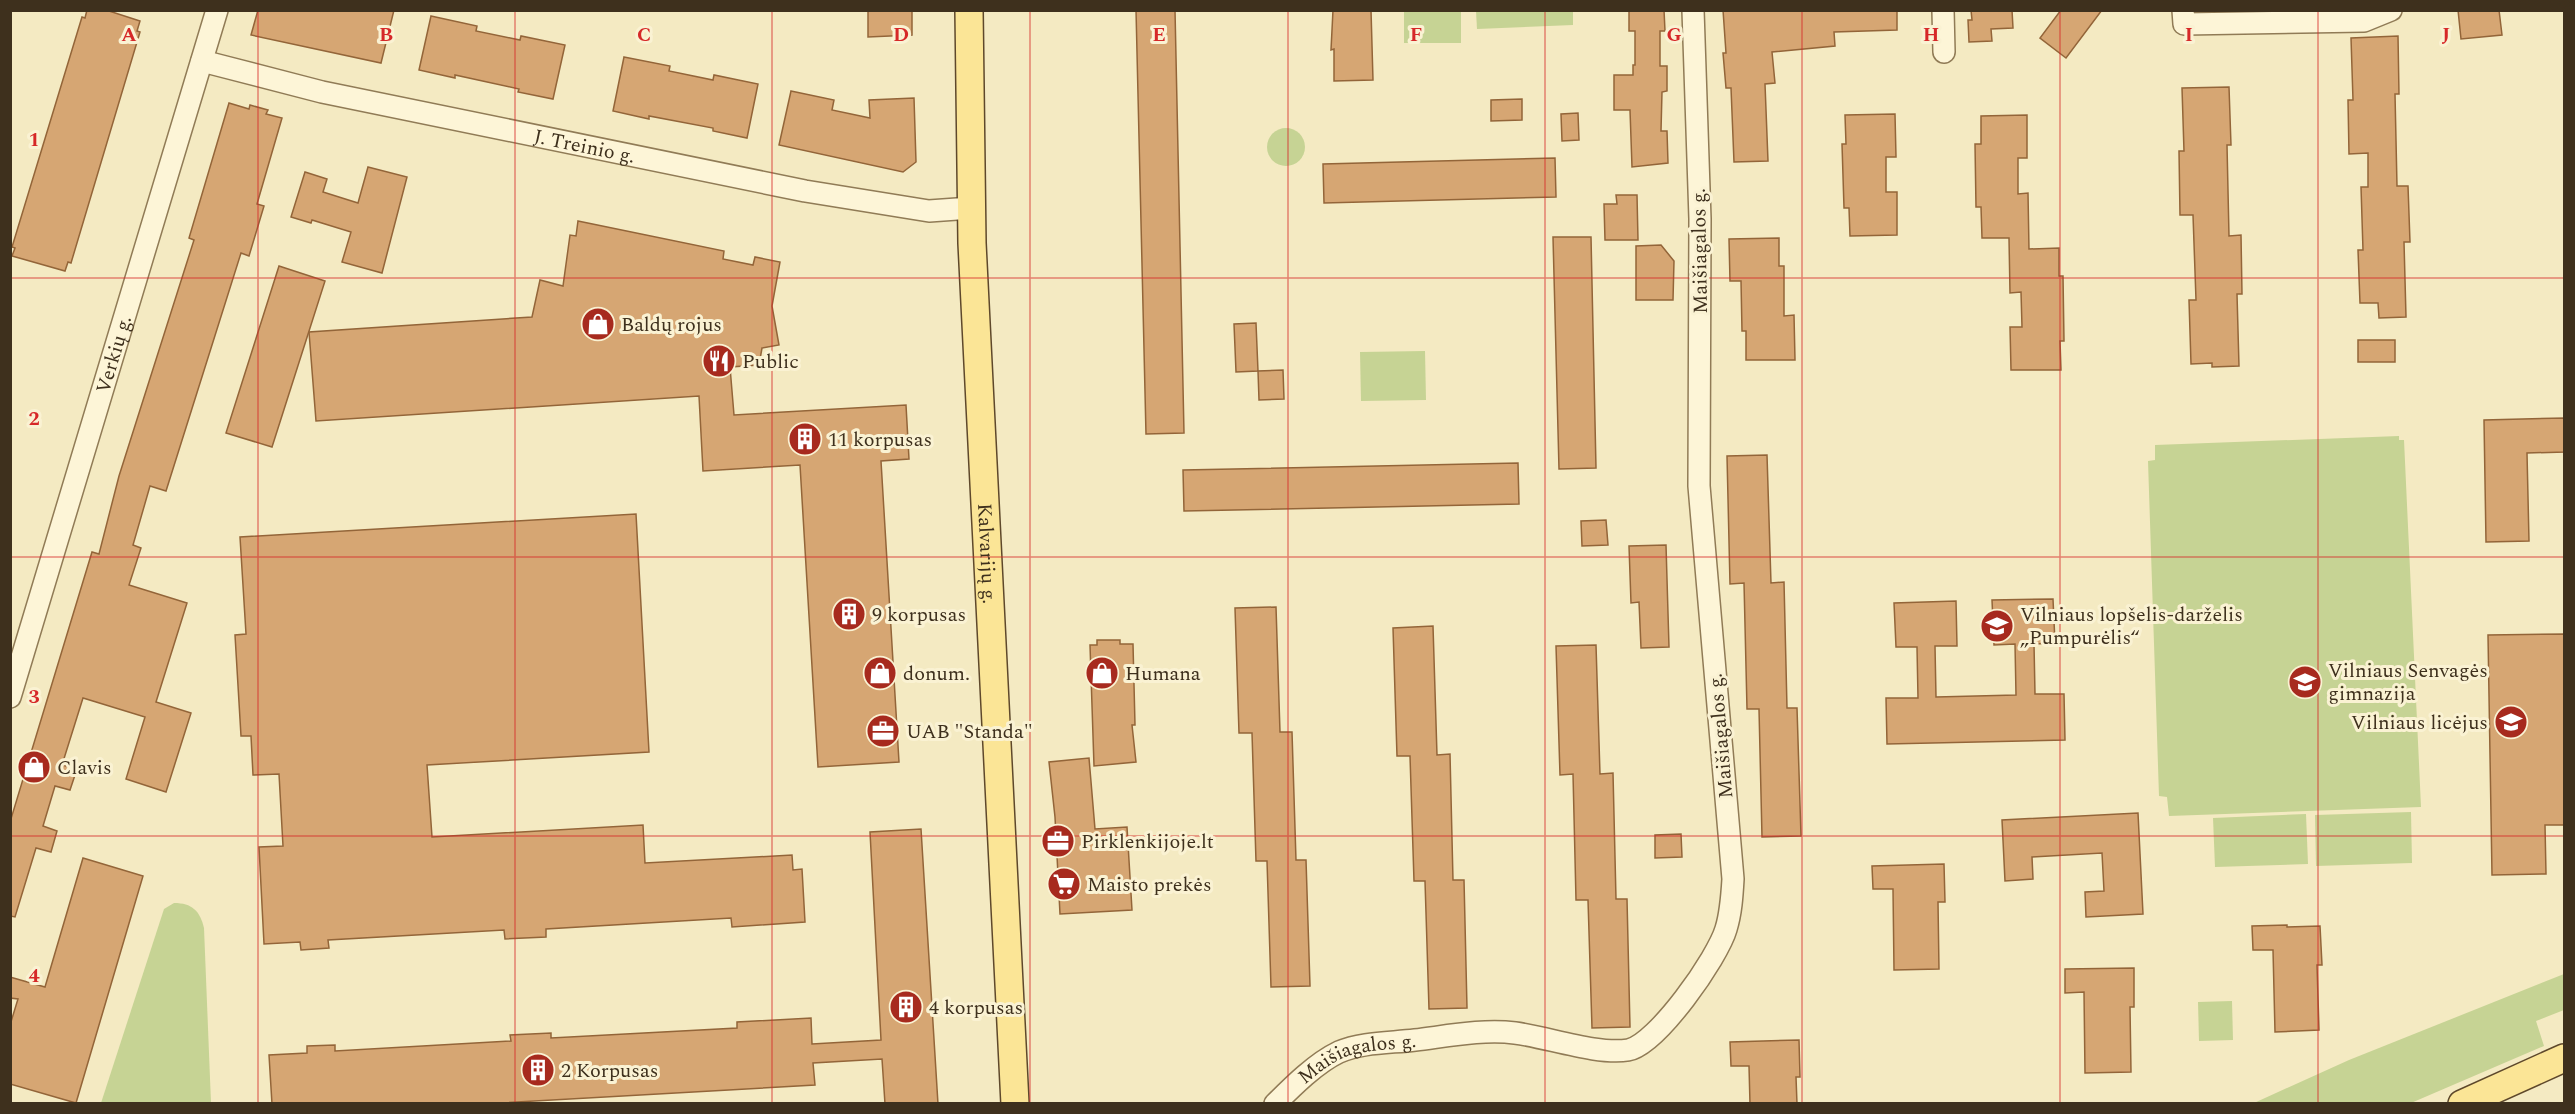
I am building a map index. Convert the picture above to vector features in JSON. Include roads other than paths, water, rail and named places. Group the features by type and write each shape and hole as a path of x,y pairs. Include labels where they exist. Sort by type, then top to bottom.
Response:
{"main road":[{"name":"Kalvarijų g.","path":"969,10 971,208 1016,1102"},
{"path":"2462,1104 2565,1058"}],"street":[{"name":"Verkių g.","path":"10,697 217,10"},
{"name":"Maišiagalos g.","path":"1275,1104 1329,1058 1358,1046 1491,1032 1514,1033 1611,1050 1629,1050 1645,1041 1660,1027 1702,976 1718,951 1726,929 1733,879 1699,486 1700,219 1693,10"},
{"path":"1943,10 1944,52"},
{"path":"2184,17 2364,21 2391,10"},
{"name":"J. Treinio g.","path":"202,61 322,92 805,191 929,211 971,208"}],"place":[{"name":"Baldų rojus","path":"598,324"},
{"name":"Public","path":"719,361"},
{"name":"11 korpusas","path":"805,439"},
{"name":"9 korpusas","path":"849,614"},
{"name":"Vilniaus lopšelis-darželis „Pumpurėlis“","path":"1997,626"},
{"name":"donum.","path":"880,673"},
{"name":"Humana","path":"1102,673"},
{"name":"Vilniaus Senvagės gimnazija","path":"2305,682"},
{"name":"Vilniaus licėjus","path":"2511,722"},
{"name":"UAB \"Standa\"","path":"883,731"},
{"name":"Clavis","path":"34,767"},
{"name":"Pirklenkijoje.lt","path":"1058,841"},
{"name":"Maisto prekės","path":"1064,884"},
{"name":"4 korpusas","path":"906,1007"},
{"name":"2 Korpusas","path":"538,1070"}]}
